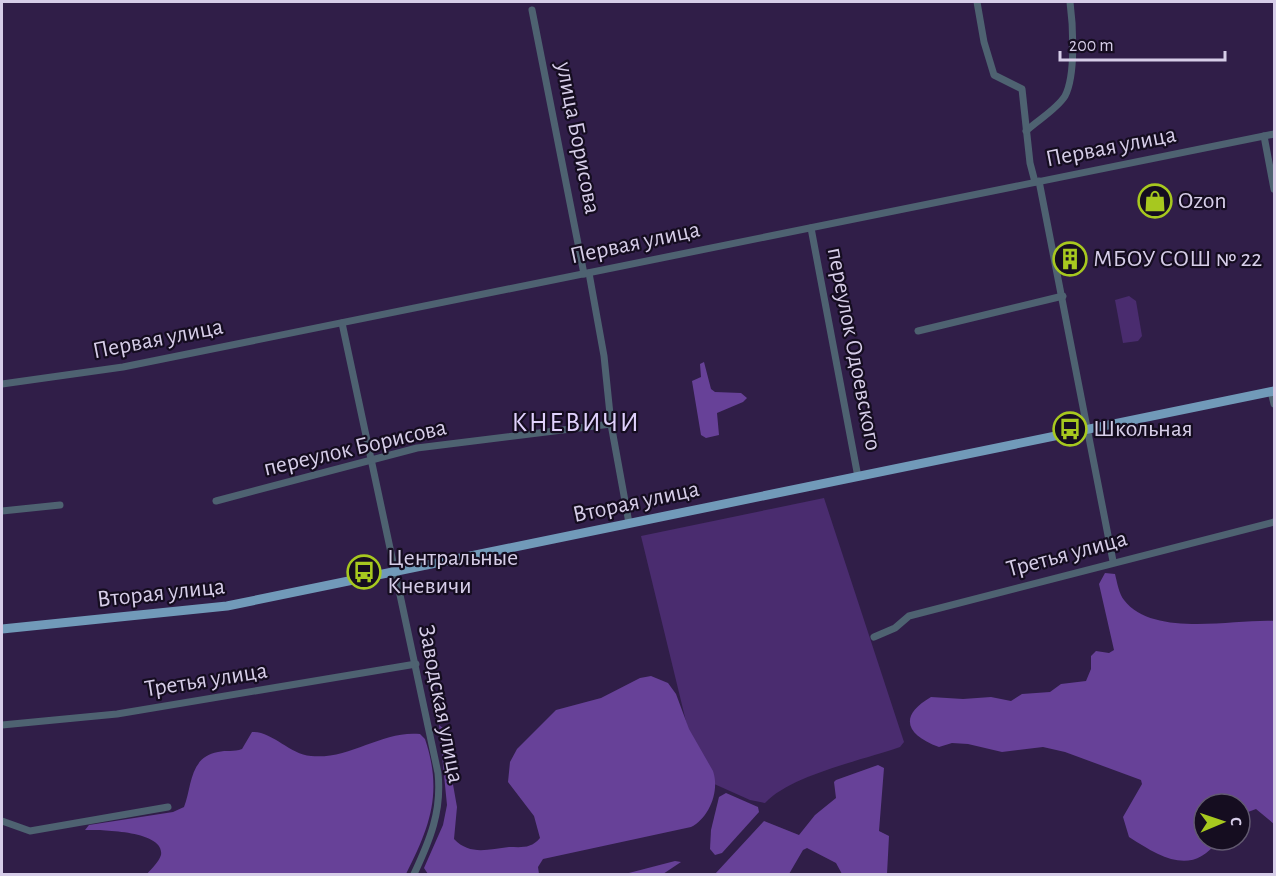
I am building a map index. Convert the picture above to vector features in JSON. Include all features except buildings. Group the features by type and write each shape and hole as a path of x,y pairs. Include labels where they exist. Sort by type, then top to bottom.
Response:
{"main road":[{"name":"Вторая улица","path":"2,629 227,606 1273,391"}],"street":[{"path":"976,2 984,42 994,75 1022,89 1026,131 1063,296 1113,561"},
{"path":"1026,131 1060,102 1069,85 1073,32 1070,2"},
{"name":"улица Борисова","path":"532,10 586,273"},
{"name":"Первая улица","path":"2,384 123,367 1275,134"},
{"path":"1264,136 1275,189"},
{"name":"переулок Одоевского","path":"811,228 858,477"},
{"path":"586,273 604,356 611,424 629,523"},
{"path":"918,331 1063,296"},
{"name":"Заводская улица","path":"342,323 374,461 394,573 432,735 440,798 436,824 414,874"},
{"path":"1273,391 1275,404"},
{"name":"переулок Борисова","path":"216,501 417,448 611,424"},
{"path":"2,511 60,505"},
{"name":"Третья улица","path":"874,637 895,628 909,616 1113,561 1275,522"},
{"name":"Третья улица","path":"2,725 117,714 416,664"},
{"path":"2,821 30,831 168,807"}],"shaded area":[{"path":"1129,296 1136,301 1142,336 1138,341 1123,343 1115,300"},
{"path":"704,362 711,389 715,392 741,393 747,398 717,413 719,435 706,438 701,435 692,381 701,377 700,364"},
{"path":"824,498 904,742 900,747 809,776 777,793 765,803 750,800 712,783 691,742 641,536"},
{"path":"1105,573 1115,574 1124,600 1137,612 1154,619 1195,624 1274,621 1274,824 1256,809 1252,810 1252,792 1192,792 1192,852 1207,852 1188,861 1177,860 1154,852 1129,837 1123,817 1142,784 1141,780 1065,752 1043,747 1002,752 968,744 952,743 939,747 919,737 913,731 910,718 921,704 931,697 963,699 991,697 1011,701 1022,694 1050,692 1061,684 1086,681 1091,669 1091,656 1096,651 1109,653 1114,650 1099,584"},
{"path":"651,676 668,683 676,694 689,729 713,771 714,795 708,811 697,823 691,827 543,859 538,867 539,874 428,874 424,868 443,825 447,805 439,725 443,728 457,807 454,839 473,850 526,847 540,838 534,816 508,782 510,762 517,749 556,710 601,698 640,678"},
{"path":"252,732 267,735 295,751 311,756 339,754 393,736 420,734 425,739 430,758 433,793 422,840 406,874 147,874 161,855 159,847 153,841 130,833 85,830 89,825 173,812 184,807 193,774 202,760 218,752 242,749"},
{"path":"878,765 884,768 879,831 889,836 887,874 842,874 836,863 807,848 803,850 789,874 715,874 764,821 799,835 815,815 836,798 834,782 836,780"},
{"path":"726,793 758,807 759,812 722,853 715,855 710,849 711,830 719,797"},
{"path":"675,861 681,862 663,874 625,874"}],"place":[{"name":"Ozon","path":"1155,201"},
{"name":"МБОУ СОШ № 22","path":"1070,259"},
{"name":"Школьная","path":"1070,429"},
{"name":"Центральные Кневичи","path":"364,572"}],"district":[{"name":"КНЕВИЧИ","path":"576,422"}]}
